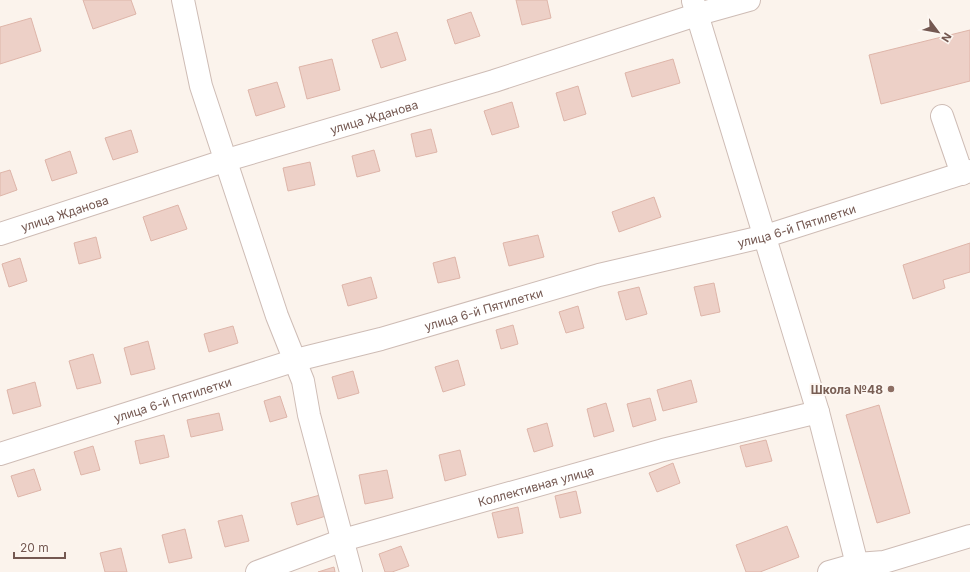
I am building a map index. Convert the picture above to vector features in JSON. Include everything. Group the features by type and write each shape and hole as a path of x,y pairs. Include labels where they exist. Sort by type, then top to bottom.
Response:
{"street":[{"path":"183,0 201,86 227,160 277,316 296,360 309,415 351,572"},
{"name":"улица Жданова","path":"0,234 227,160 494,81 696,7 749,0"},
{"path":"696,7 766,236 786,311 818,412 858,568"},
{"path":"942,116 966,172"},
{"name":"улица 6-й Пятилетки","path":"0,454 296,360 381,339 599,275 766,236 966,172"},
{"name":"Коллективная улица","path":"257,572 343,540 663,450 818,412"},
{"path":"829,572 858,568 884,562 970,536"}],"building":[{"path":"83,0 131,0 136,14 93,29"},
{"path":"516,0 547,0 551,18 522,25"},
{"path":"471,12 480,36 455,44 447,20"},
{"path":"31,18 41,51 0,64 0,27"},
{"path":"970,30 970,81 881,104 869,55"},
{"path":"397,32 406,60 381,68 372,40"},
{"path":"332,59 340,90 307,99 299,67"},
{"path":"673,59 680,83 632,97 625,73"},
{"path":"277,82 285,107 256,116 248,90"},
{"path":"578,86 586,114 564,121 556,93"},
{"path":"512,102 519,127 492,135 484,111"},
{"path":"431,129 437,152 416,157 411,134"},
{"path":"131,130 138,152 113,160 105,138"},
{"path":"374,150 380,171 357,177 352,156"},
{"path":"70,151 77,173 52,181 45,160"},
{"path":"310,162 315,185 288,191 283,168"},
{"path":"10,170 17,190 0,196 0,173"},
{"path":"654,197 661,217 619,232 612,212"},
{"path":"178,205 187,229 151,241 143,217"},
{"path":"538,235 544,257 509,266 503,243"},
{"path":"96,237 101,258 79,264 74,243"},
{"path":"970,243 970,272 943,280 945,288 913,299 903,265"},
{"path":"455,257 460,278 438,283 433,263"},
{"path":"20,258 27,281 9,287 2,264"},
{"path":"371,277 377,298 348,306 342,285"},
{"path":"714,283 720,312 701,316 694,287"},
{"path":"639,287 647,314 626,320 618,292"},
{"path":"578,306 584,328 566,333 559,312"},
{"path":"513,325 518,344 501,349 496,330"},
{"path":"233,326 238,343 209,352 204,334"},
{"path":"148,341 155,369 131,375 124,348"},
{"path":"93,354 101,383 77,389 69,361"},
{"path":"458,360 465,385 443,392 435,367"},
{"path":"353,371 359,393 338,399 332,377"},
{"path":"691,380 697,402 663,411 657,390"},
{"path":"35,382 41,406 13,414 7,390"},
{"path":"280,396 287,417 270,422 264,401"},
{"path":"650,398 656,420 633,427 627,404"},
{"path":"606,403 614,431 594,437 587,409"},
{"path":"879,405 910,513 877,523 846,415"},
{"path":"219,413 223,430 191,437 187,420"},
{"path":"547,423 553,446 534,452 527,429"},
{"path":"164,435 169,457 140,464 135,441"},
{"path":"766,440 772,461 746,467 740,446"},
{"path":"93,446 100,470 81,475 74,452"},
{"path":"460,450 466,475 445,481 439,455"},
{"path":"673,463 680,483 657,492 649,473"},
{"path":"34,469 41,490 18,497 11,476"},
{"path":"387,470 393,498 365,504 359,475"},
{"path":"576,491 581,513 560,518 555,496"},
{"path":"320,495 326,516 297,525 291,503"},
{"path":"518,507 523,533 498,538 492,513"},
{"path":"242,515 249,541 225,547 218,521"},
{"path":"787,526 799,557 760,572 746,572 736,545"},
{"path":"185,529 192,558 169,563 162,535"},
{"path":"401,546 409,566 392,572 385,572 379,554"},
{"path":"121,548 127,572 105,572 100,553"},
{"path":"334,567 335,572 318,572"}],"place":[{"name":"Школа №48","path":"891,389"}]}
